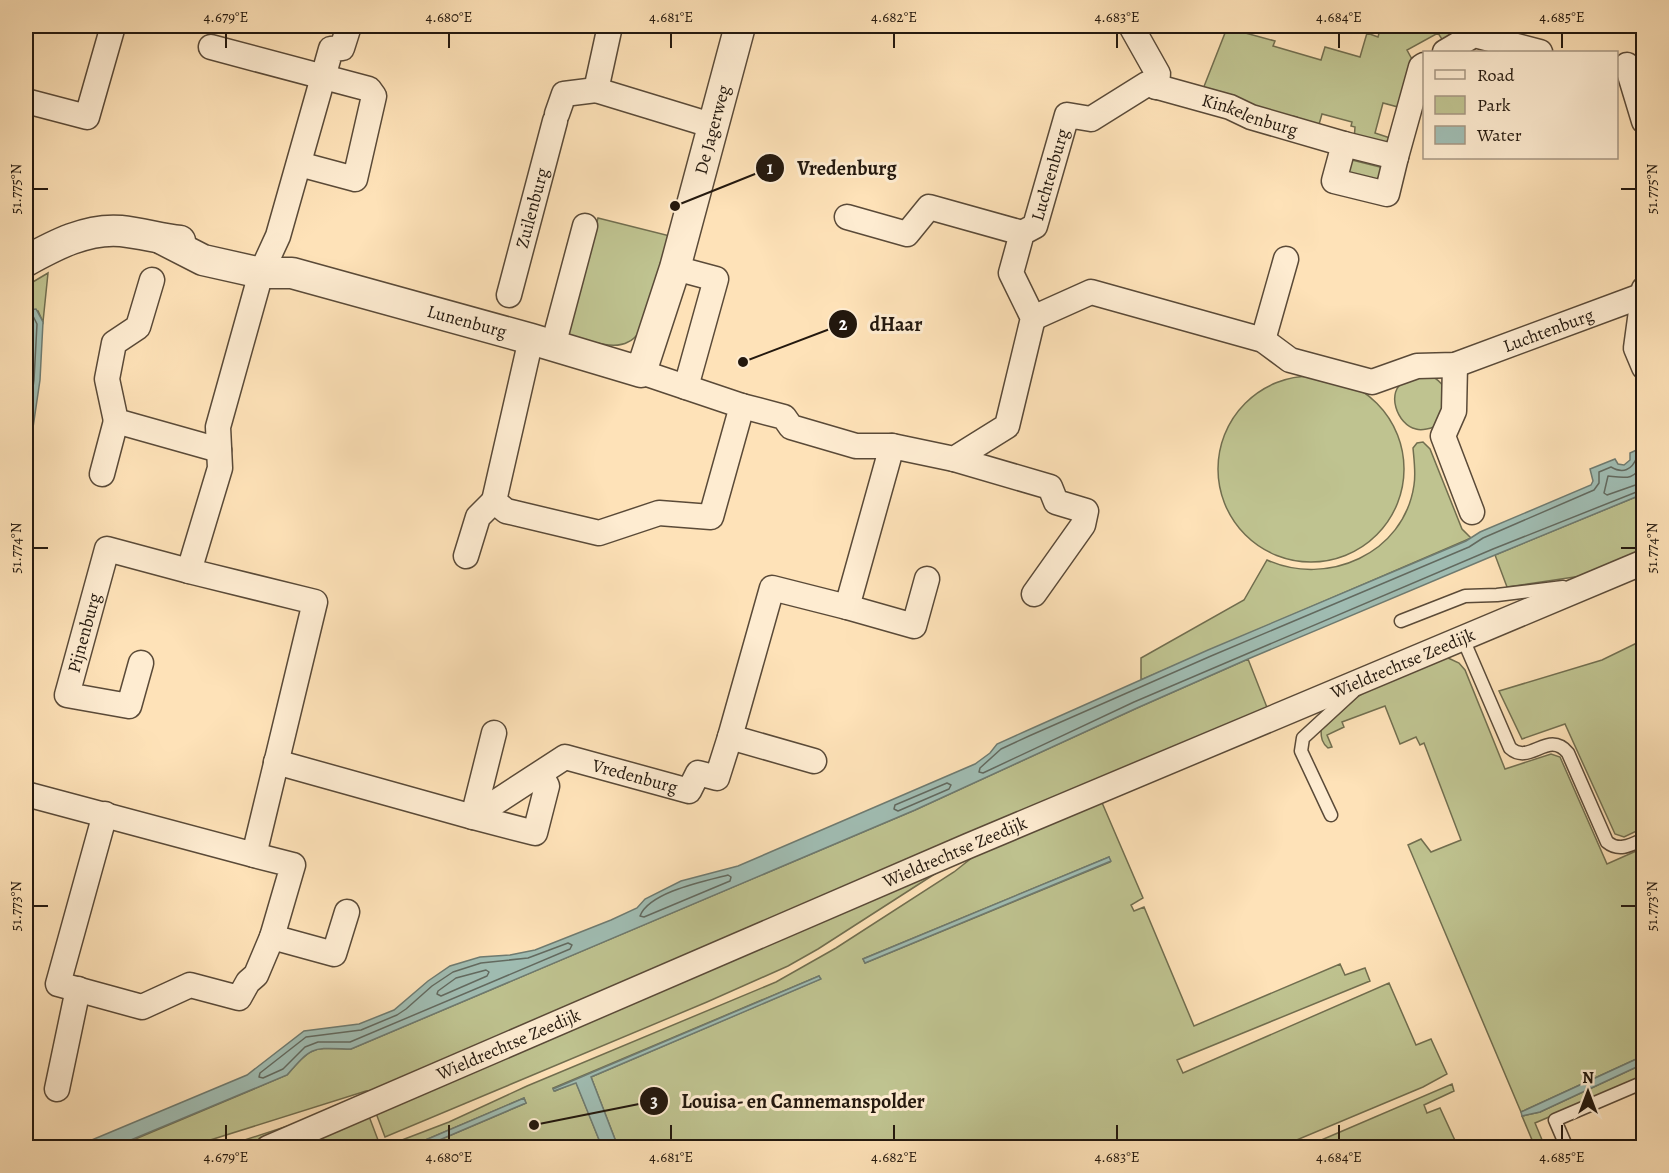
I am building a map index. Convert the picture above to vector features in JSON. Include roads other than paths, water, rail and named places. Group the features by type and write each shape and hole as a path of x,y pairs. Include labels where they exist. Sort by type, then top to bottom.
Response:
{"street":[{"path":"26,100 87,117 113,26"},
{"path":"189,571 220,468 218,427 273,269 278,236 331,49 342,48 349,26"},
{"path":"596,90 610,26"},
{"name":"De Jagerweg","path":"641,372 675,268 740,26"},
{"path":"1131,26 1158,74 1156,87"},
{"path":"1446,51 1472,30 1537,51"},
{"path":"211,47 369,89 374,96 355,179 299,164"},
{"path":"1629,63 1644,121"},
{"path":"1344,144 1334,181 1387,194 1423,66"},
{"name":"Luchtenburg","path":"1156,87 1147,84 1091,119 1067,115 1035,226 1022,232 1011,273 1034,318 1091,292 1263,340 1290,360 1372,382 1417,366 1455,365 1642,292 1636,348 1644,367"},
{"name":"Kinkelenburg","path":"1156,87 1230,107 1251,117 1396,157"},
{"name":"Zuilenburg","path":"509,295 564,94 596,90 714,126"},
{"path":"847,217 907,234 929,207 1022,232"},
{"path":"466,556 478,517 494,501 542,343 585,226"},
{"name":"Lunenburg","path":"26,261 56,245 93,233 123,231 162,239 207,244 273,269 641,372"},
{"path":"1263,340 1286,259"},
{"path":"675,268 716,279 686,387"},
{"path":"102,474 116,420 106,379 114,343 138,327 152,280"},
{"path":"954,459 1007,426 1034,318"},
{"path":"1455,365 1454,411 1443,436 1472,512"},
{"path":"641,372 742,406 784,417 791,427 856,446 892,446 923,451 1050,487 1056,502 1086,511 1083,525 1034,594"},
{"path":"494,501 506,511 599,533 659,513 711,517 742,406"},
{"path":"116,420 219,450"},
{"path":"847,607 892,446"},
{"name":"Pijnenburg","path":"141,663 129,706 67,695 107,549 315,602 254,855"},
{"name":"Wieldrechtse Zeedijk","path":"268,1148 968,846 1644,561"},
{"name":"Vredenburg","path":"473,817 565,757 689,791 698,773 717,778 772,588 914,626 927,579"},
{"path":"473,817 494,733"},
{"path":"730,737 814,761"},
{"path":"276,762 400,798 535,833 547,786 541,774"},
{"path":"26,794 105,814 293,865 272,937 256,975 248,982 239,998 190,985 141,1007 58,984 105,814"},
{"path":"272,937 334,954 347,912"},
{"path":"57,1089 78,989"}],"lane":[{"path":"1401,621 1465,596 1497,595 1591,584"},
{"path":"1463,639 1510,748 1519,753 1526,753 1549,744 1564,748 1607,842 1612,846 1626,847 1644,839"},
{"path":"1331,815 1301,751 1303,738 1366,680"},
{"path":"1567,1148 1555,1120 1644,1082"}],"water":[{"path":"26,304 28,310 36,309 43,322 40,380 26,463"},
{"path":"1643,447 1643,494 1248,659 915,810 351,1049 314,1050 302,1058 287,1075 114,1147 75,1147 247,1075 304,1031 359,1024 394,1010 450,966 480,957 510,955 535,950 637,908 645,899 681,881 738,866 975,764 990,753 997,744 1208,650 1466,541 1480,532 1591,485 1593,481 1590,469 1615,459 1618,464 1624,465 1630,460 1630,453"},
{"path":"1109,857 1111,861 865,963 863,959"},
{"path":"819,976 821,979 591,1077 618,1147 602,1147 576,1083 554,1091 553,1089"},
{"path":"1643,1056 1643,1064 1540,1112 1522,1116 1521,1112"},
{"path":"524,1098 526,1103 423,1147 409,1147"}],"place":[{"name":"Vredenburg","path":"675,206"},
{"name":"dHaar","path":"743,362"},
{"name":"Louisa- en Cannemanspolder","path":"534,1125"}]}
